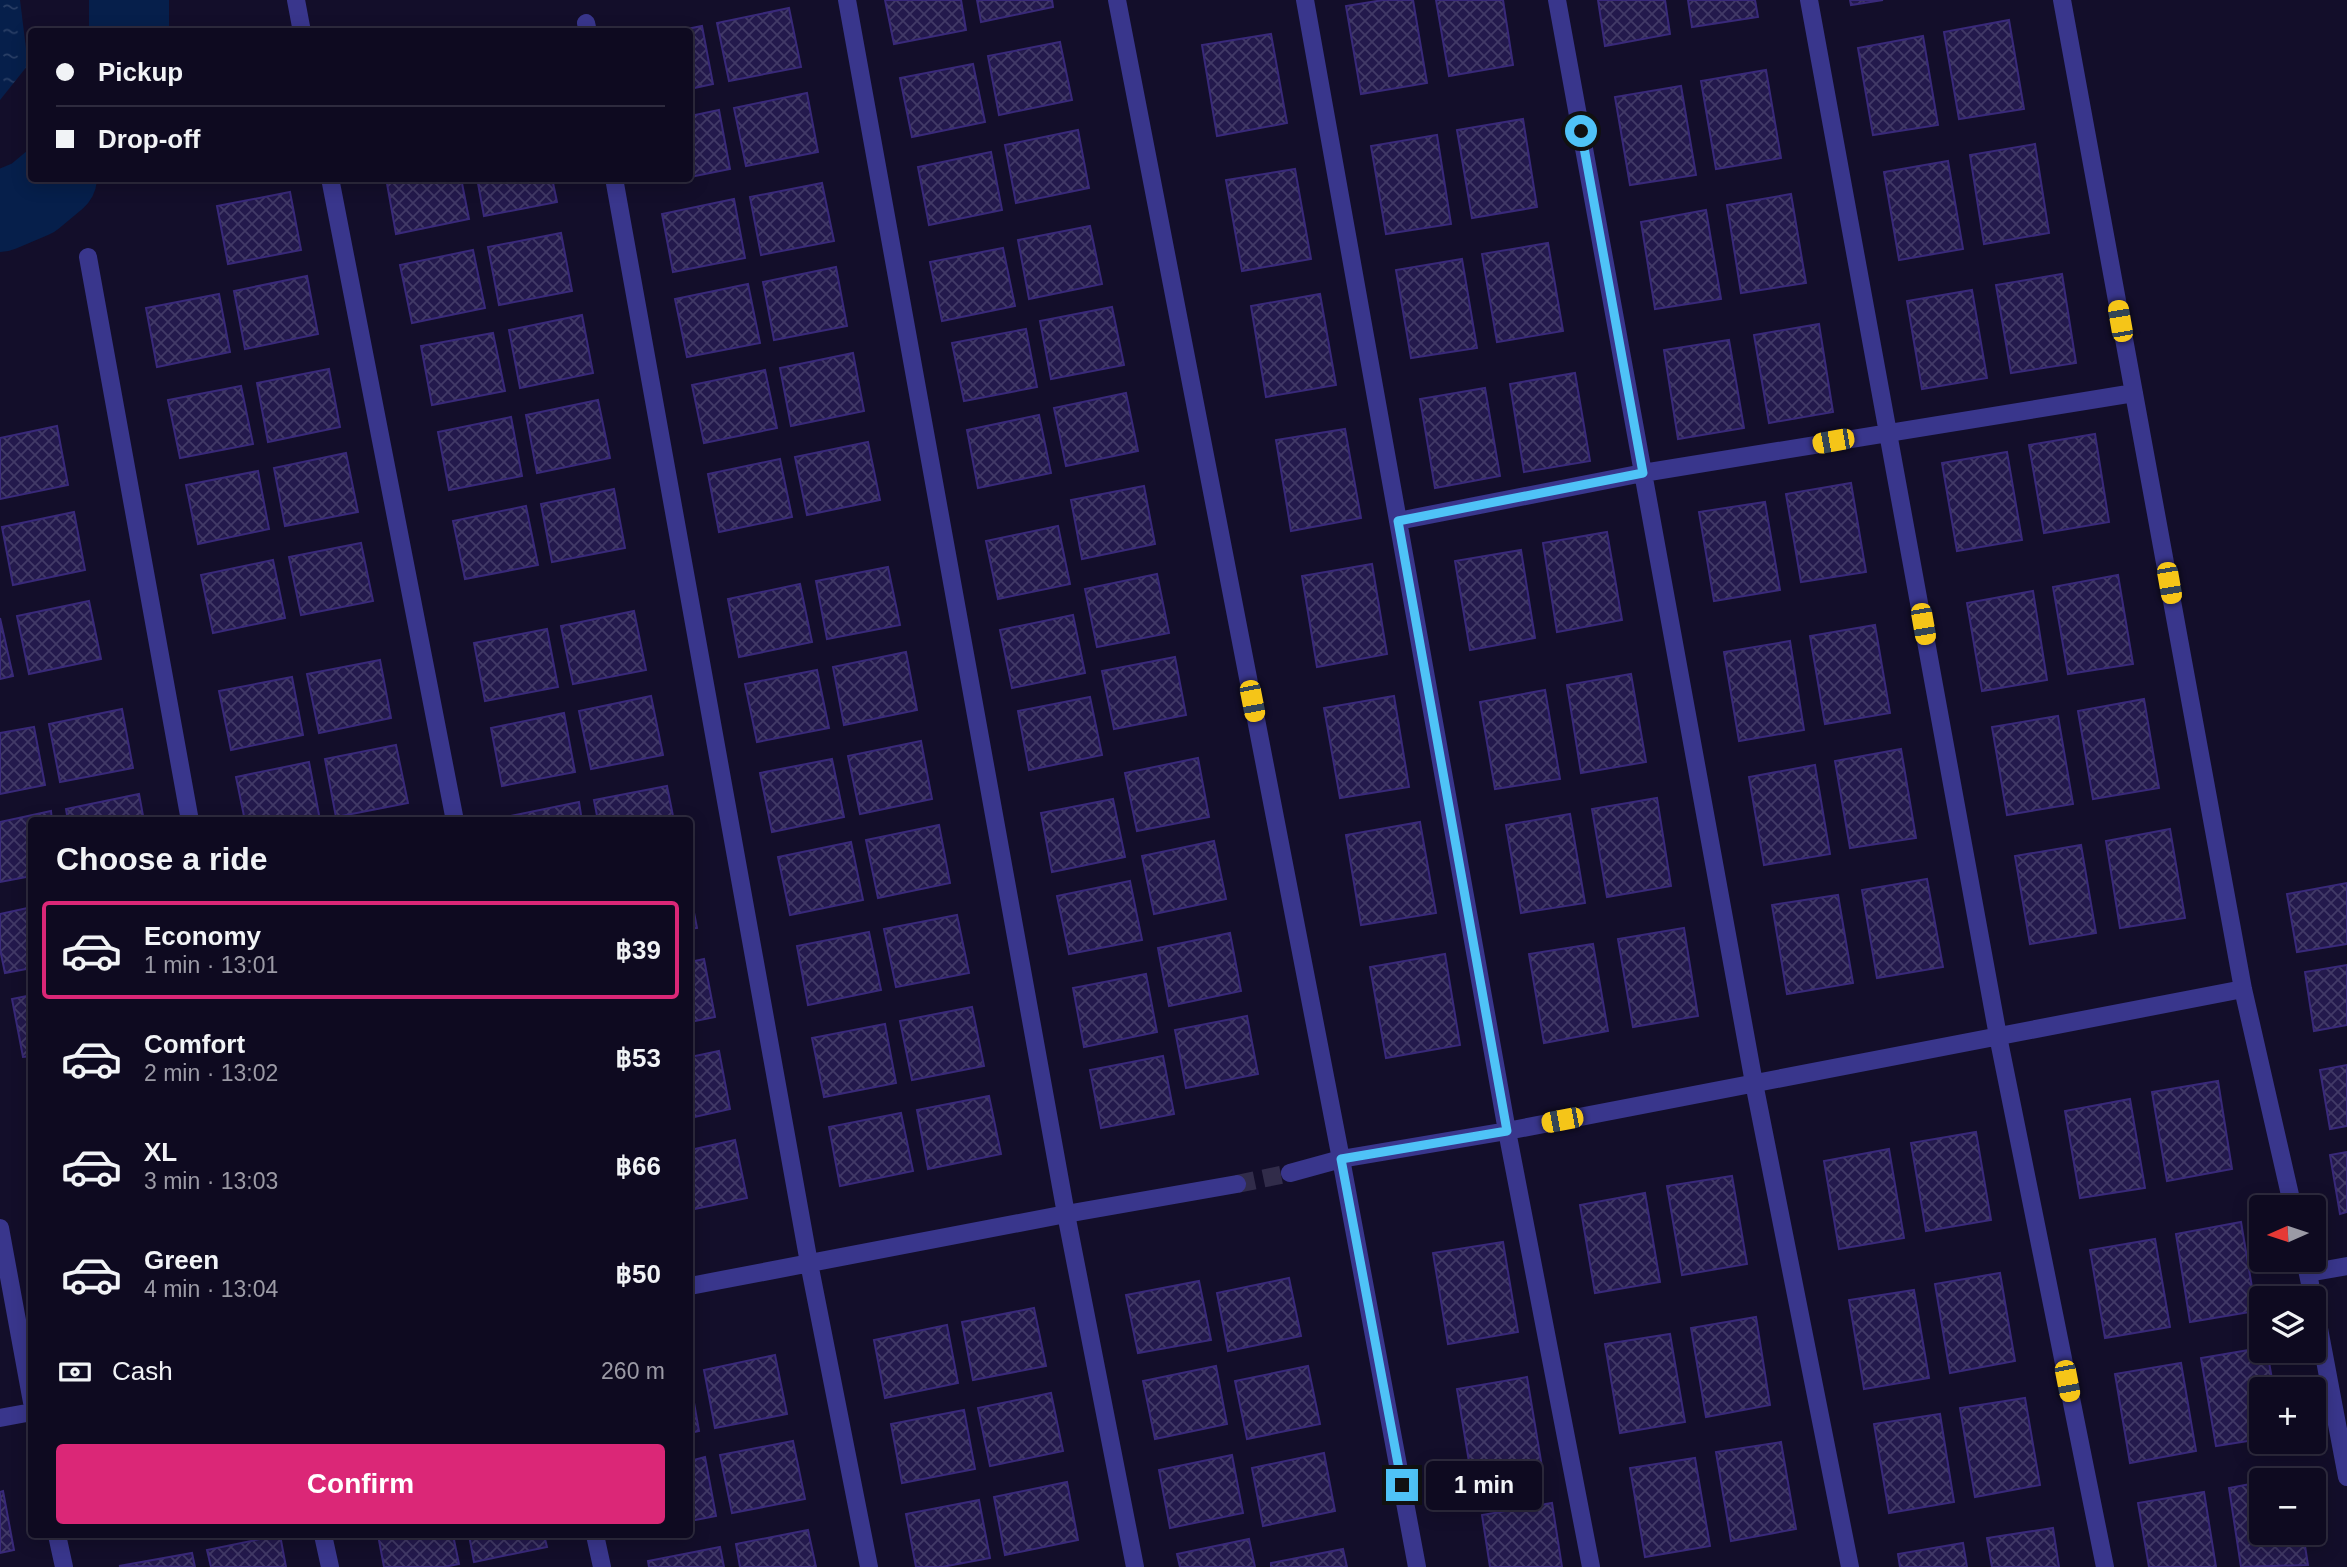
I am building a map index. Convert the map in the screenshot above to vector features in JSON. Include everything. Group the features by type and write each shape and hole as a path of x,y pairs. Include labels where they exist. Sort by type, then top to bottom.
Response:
{"street":[{"path":"296,0 301,28"},
{"path":"847,0 1066,1214 1135,1567"},
{"path":"1117,0 1417,1567"},
{"path":"1305,0 1507,1131 1591,1567"},
{"path":"1557,0 1754,1083 1850,1567"},
{"path":"1809,0 1998,1036 2105,1567"},
{"path":"2062,0 2243,989 2290,1195"},
{"path":"331,182 454,817"},
{"path":"615,182 808,1263 869,1567"},
{"path":"88,257 189,817"},
{"path":"1398,521 1643,473 2134,393"},
{"path":"1290,1173 1341,1159 1507,1131 2243,989"},
{"path":"693,1285 1237,1184"},
{"path":"0,1228 28,1380"},
{"path":"2326,1266 2347,1266"},
{"path":"2325,1363 2347,1477"},
{"path":"0,1418 28,1413"},
{"path":"59,1538 64,1567"},
{"path":"324,1538 330,1567"},
{"path":"597,1538 602,1567"}],"water":[{"path":"0,0 20,0 28,65 0,100"}],"building":[{"path":"885,0 961,0 966,30 894,44"},
{"path":"977,0 1052,0 1053,7 981,22"},
{"path":"1383,0 1413,0 1427,83 1361,94 1346,6"},
{"path":"1436,0 1503,0 1513,65 1449,76"},
{"path":"1598,0 1665,0 1670,34 1605,46"},
{"path":"1688,0 1755,0 1758,17 1692,27"},
{"path":"1850,0 1883,0 1851,5"},
{"path":"789,8 801,67 729,81 717,23"},
{"path":"2009,20 2024,109 1959,119 1944,32"},
{"path":"702,26 713,84 693,88 693,28"},
{"path":"1271,34 1287,123 1217,136 1202,45"},
{"path":"1923,36 1938,125 1873,135 1858,48"},
{"path":"1060,42 1072,100 999,115 988,56"},
{"path":"973,64 985,122 912,137 900,78"},
{"path":"1766,70 1781,158 1716,169 1701,81"},
{"path":"1681,86 1696,175 1630,185 1615,97"},
{"path":"807,93 818,152 746,166 734,108"},
{"path":"719,110 730,169 693,176 693,115"},
{"path":"1523,119 1537,207 1472,218 1457,130"},
{"path":"1078,130 1089,188 1016,203 1005,145"},
{"path":"1437,135 1451,224 1386,234 1371,146"},
{"path":"2035,144 2049,233 1984,244 1970,155"},
{"path":"991,152 1002,210 929,225 918,167"},
{"path":"1948,161 1963,249 1899,260 1884,172"},
{"path":"1295,169 1311,259 1242,271 1226,180"},
{"path":"387,182 462,182 469,219 396,234"},
{"path":"478,182 553,182 557,202 484,216"},
{"path":"822,183 834,241 761,255 750,197"},
{"path":"290,192 301,250 228,264 217,206"},
{"path":"1791,194 1806,283 1741,293 1727,205"},
{"path":"734,199 745,258 673,272 662,214"},
{"path":"1706,210 1721,299 1655,309 1641,222"},
{"path":"1090,226 1102,284 1029,299 1018,240"},
{"path":"561,233 572,291 499,305 488,247"},
{"path":"1548,243 1563,331 1497,342 1482,254"},
{"path":"1003,248 1015,306 942,321 930,262"},
{"path":"473,250 485,308 412,323 400,265"},
{"path":"1462,259 1477,348 1411,358 1396,270"},
{"path":"836,267 847,326 774,340 763,282"},
{"path":"2062,274 2076,363 2011,373 1996,285"},
{"path":"307,276 318,334 245,349 234,291"},
{"path":"748,284 760,343 687,357 675,299"},
{"path":"1972,290 1987,378 1922,389 1907,301"},
{"path":"219,294 230,352 157,367 146,308"},
{"path":"1320,294 1336,385 1266,397 1251,306"},
{"path":"1112,307 1124,365 1051,379 1040,321"},
{"path":"582,315 593,373 520,388 509,330"},
{"path":"1819,324 1833,412 1769,423 1754,335"},
{"path":"1026,329 1037,387 964,401 952,343"},
{"path":"493,333 505,391 432,405 421,346"},
{"path":"1729,340 1744,428 1678,439 1664,350"},
{"path":"853,353 864,411 791,426 780,368"},
{"path":"329,369 340,427 268,442 257,383"},
{"path":"765,370 777,428 704,443 692,385"},
{"path":"1575,373 1590,461 1524,472 1510,384"},
{"path":"241,386 253,444 180,458 168,400"},
{"path":"1485,388 1500,476 1435,488 1420,399"},
{"path":"1126,393 1138,451 1066,466 1054,408"},
{"path":"598,400 610,458 537,473 526,415"},
{"path":"1039,415 1051,473 978,488 967,430"},
{"path":"511,417 522,476 449,490 438,432"},
{"path":"57,426 68,485 0,499 0,438"},
{"path":"1345,429 1361,518 1291,531 1276,440"},
{"path":"2095,434 2109,522 2044,533 2029,445"},
{"path":"868,442 880,500 807,515 795,457"},
{"path":"2007,452 2022,540 1957,551 1942,463"},
{"path":"346,453 358,512 285,526 274,468"},
{"path":"780,459 792,517 719,532 708,474"},
{"path":"258,471 269,529 198,544 186,485"},
{"path":"1851,483 1866,572 1801,582 1786,494"},
{"path":"1144,486 1155,544 1082,559 1071,500"},
{"path":"614,489 625,548 552,562 541,504"},
{"path":"1765,502 1780,590 1714,601 1699,512"},
{"path":"526,506 538,565 465,579 453,521"},
{"path":"74,512 85,570 13,585 2,527"},
{"path":"1058,526 1070,584 998,599 986,541"},
{"path":"1607,532 1622,620 1557,632 1543,543"},
{"path":"361,543 373,601 301,615 289,557"},
{"path":"1521,550 1535,638 1470,650 1455,561"},
{"path":"273,560 285,618 213,633 201,575"},
{"path":"1372,564 1387,654 1317,667 1302,576"},
{"path":"888,567 900,625 827,639 816,581"},
{"path":"1157,574 1169,633 1097,647 1085,589"},
{"path":"2118,575 2133,664 2068,674 2053,587"},
{"path":"800,584 812,642 739,657 728,599"},
{"path":"2033,591 2047,680 1982,691 1967,603"},
{"path":"89,601 101,659 29,674 17,616"},
{"path":"634,611 646,670 573,684 561,626"},
{"path":"1073,615 1085,673 1012,688 1000,630"},
{"path":"0,618 13,676 0,679"},
{"path":"1875,625 1890,713 1825,724 1810,636"},
{"path":"547,629 558,687 485,701 474,643"},
{"path":"1790,641 1804,730 1739,741 1724,652"},
{"path":"906,652 917,710 844,725 833,667"},
{"path":"1175,657 1186,715 1114,729 1102,671"},
{"path":"380,660 391,718 319,733 307,674"},
{"path":"817,670 829,728 757,742 745,684"},
{"path":"1631,674 1646,762 1581,773 1567,685"},
{"path":"292,677 303,735 231,750 219,691"},
{"path":"1545,690 1560,779 1495,789 1480,702"},
{"path":"651,696 663,755 591,769 579,711"},
{"path":"1394,696 1409,787 1340,798 1324,708"},
{"path":"1090,697 1102,755 1029,770 1018,711"},
{"path":"2144,699 2159,788 2093,799 2078,711"},
{"path":"122,709 133,768 60,782 49,724"},
{"path":"564,713 575,772 502,786 491,728"},
{"path":"2058,716 2073,804 2007,815 1992,727"},
{"path":"34,727 45,785 0,794 0,733"},
{"path":"921,741 932,799 860,814 848,756"},
{"path":"396,745 408,803 336,817 325,759"},
{"path":"1901,749 1916,838 1850,848 1835,761"},
{"path":"1198,758 1209,817 1137,831 1125,773"},
{"path":"832,759 844,817 772,832 760,773"},
{"path":"309,762 319,817 244,817 236,777"},
{"path":"1815,765 1830,854 1764,865 1749,777"},
{"path":"667,786 673,817 597,817 594,800"},
{"path":"139,794 143,817 67,817 66,809"},
{"path":"1657,798 1671,886 1607,897 1592,809"},
{"path":"1113,799 1125,857 1052,872 1041,813"},
{"path":"579,802 581,817 506,817"},
{"path":"51,811 52,817 28,817 28,877 0,882 0,822"},
{"path":"1570,814 1585,903 1521,913 1506,825"},
{"path":"1420,822 1436,913 1361,925 1346,835"},
{"path":"939,825 950,883 878,898 866,840"},
{"path":"2170,829 2185,918 2120,928 2106,841"},
{"path":"1214,841 1226,899 1154,914 1142,856"},
{"path":"851,842 863,900 790,915 778,857"},
{"path":"2081,845 2096,933 2030,944 2015,856"},
{"path":"1927,879 1943,967 1877,978 1862,890"},
{"path":"1130,881 1142,940 1069,954 1057,896"},
{"path":"2347,883 2347,944 2297,952 2287,894"},
{"path":"1838,895 1853,983 1787,994 1772,905"},
{"path":"693,907 697,928 693,929"},
{"path":"28,908 28,969 5,973 0,949 0,914"},
{"path":"957,915 969,973 896,987 884,929"},
{"path":"1684,928 1698,1016 1633,1027 1618,939"},
{"path":"869,932 881,990 808,1005 797,946"},
{"path":"1230,933 1241,991 1169,1006 1158,948"},
{"path":"1593,944 1608,1031 1544,1043 1529,954"},
{"path":"1445,954 1460,1045 1386,1058 1370,967"},
{"path":"704,959 715,1017 693,1021 693,961"},
{"path":"2347,965 2347,1025 2314,1031 2305,972"},
{"path":"1146,974 1157,1032 1084,1047 1073,988"},
{"path":"28,996 28,1056 23,1057 12,999"},
{"path":"972,1007 984,1066 912,1080 900,1021"},
{"path":"1247,1016 1258,1074 1186,1088 1175,1030"},
{"path":"885,1024 896,1083 824,1097 812,1038"},
{"path":"719,1051 730,1109 693,1117 693,1056"},
{"path":"1163,1056 1174,1114 1101,1128 1090,1070"},
{"path":"2347,1065 2347,1126 2330,1129 2320,1070"},
{"path":"2218,1081 2232,1169 2167,1181 2152,1092"},
{"path":"989,1096 1001,1154 928,1169 917,1110"},
{"path":"2130,1099 2145,1188 2080,1198 2065,1111"},
{"path":"901,1113 913,1171 840,1186 829,1127"},
{"path":"1976,1132 1991,1220 1926,1231 1911,1143"},
{"path":"735,1140 747,1198 693,1209 693,1149"},
{"path":"1889,1149 1904,1238 1839,1249 1824,1161"},
{"path":"2347,1152 2347,1212 2340,1214 2330,1155"},
{"path":"1732,1176 1747,1264 1682,1275 1667,1186"},
{"path":"1645,1193 1660,1282 1595,1293 1580,1205"},
{"path":"2241,1222 2252,1286 2249,1286 2249,1312 2190,1322 2176,1234"},
{"path":"2155,1239 2170,1327 2105,1338 2090,1250"},
{"path":"1503,1242 1518,1332 1448,1344 1433,1253"},
{"path":"2000,1273 2015,1361 1950,1373 1935,1284"},
{"path":"1289,1278 1301,1336 1228,1351 1217,1293"},
{"path":"1199,1281 1211,1340 1138,1353 1126,1295"},
{"path":"1914,1290 1929,1378 1864,1389 1849,1300"},
{"path":"1034,1308 1046,1366 973,1380 962,1322"},
{"path":"1756,1317 1770,1405 1706,1417 1691,1328"},
{"path":"947,1325 958,1383 885,1398 874,1340"},
{"path":"1670,1334 1685,1422 1620,1433 1605,1344"},
{"path":"2249,1350 2249,1363 2269,1363 2272,1377 2249,1377 2249,1441 2216,1446 2201,1358"},
{"path":"775,1355 787,1414 715,1428 704,1370"},
{"path":"2181,1363 2196,1451 2130,1463 2115,1374"},
{"path":"1216,1366 1227,1424 1155,1439 1143,1381"},
{"path":"1308,1366 1320,1424 1247,1439 1235,1381"},
{"path":"1527,1377 1542,1467 1472,1480 1457,1389"},
{"path":"1051,1393 1063,1451 990,1466 978,1408"},
{"path":"693,1397 699,1431 693,1432"},
{"path":"2025,1398 2040,1485 1975,1497 1960,1408"},
{"path":"964,1410 975,1469 902,1483 891,1424"},
{"path":"1940,1414 1954,1502 1889,1513 1874,1424"},
{"path":"793,1441 805,1499 732,1513 720,1455"},
{"path":"1781,1442 1796,1529 1731,1541 1716,1452"},
{"path":"1324,1453 1335,1511 1263,1526 1252,1468"},
{"path":"1232,1455 1243,1513 1170,1528 1159,1470"},
{"path":"705,1457 716,1516 693,1520 693,1460"},
{"path":"1695,1458 1710,1546 1645,1557 1630,1468"},
{"path":"1067,1482 1078,1540 1005,1555 994,1497"},
{"path":"2249,1484 2249,1545 2305,1545 2308,1565 2241,1567 2229,1488"},
{"path":"3,1491 14,1550 0,1553 0,1492"},
{"path":"2204,1492 2216,1567 2149,1567 2138,1503"},
{"path":"979,1500 990,1558 942,1567 916,1567 906,1514"},
{"path":"1552,1503 1562,1567 1490,1567 1482,1515"},
{"path":"2053,1528 2059,1567 1992,1567 1987,1538"},
{"path":"808,1530 816,1567 740,1567 736,1544"},
{"path":"265,1538 281,1538 286,1567 211,1567 207,1550"},
{"path":"379,1538 454,1538 459,1564 444,1567 384,1567"},
{"path":"470,1538 545,1538 547,1547 474,1562"},
{"path":"1249,1539 1255,1567 1180,1567 1177,1554"},
{"path":"1963,1543 1967,1567 1900,1567 1898,1554"},
{"path":"720,1547 724,1567 649,1567 648,1561"},
{"path":"1343,1549 1347,1567 1271,1567 1271,1563"},
{"path":"192,1553 195,1567 119,1566"}],"waterway":[{"path":"129,0 129,28"},
{"path":"0,212 33,198 52,182"}],"tunnel":[{"path":"1237,1184 1290,1173"}],"route":[{"path":"1402,1485 1341,1159 1507,1131 1398,521 1643,473 1581,131"}]}
